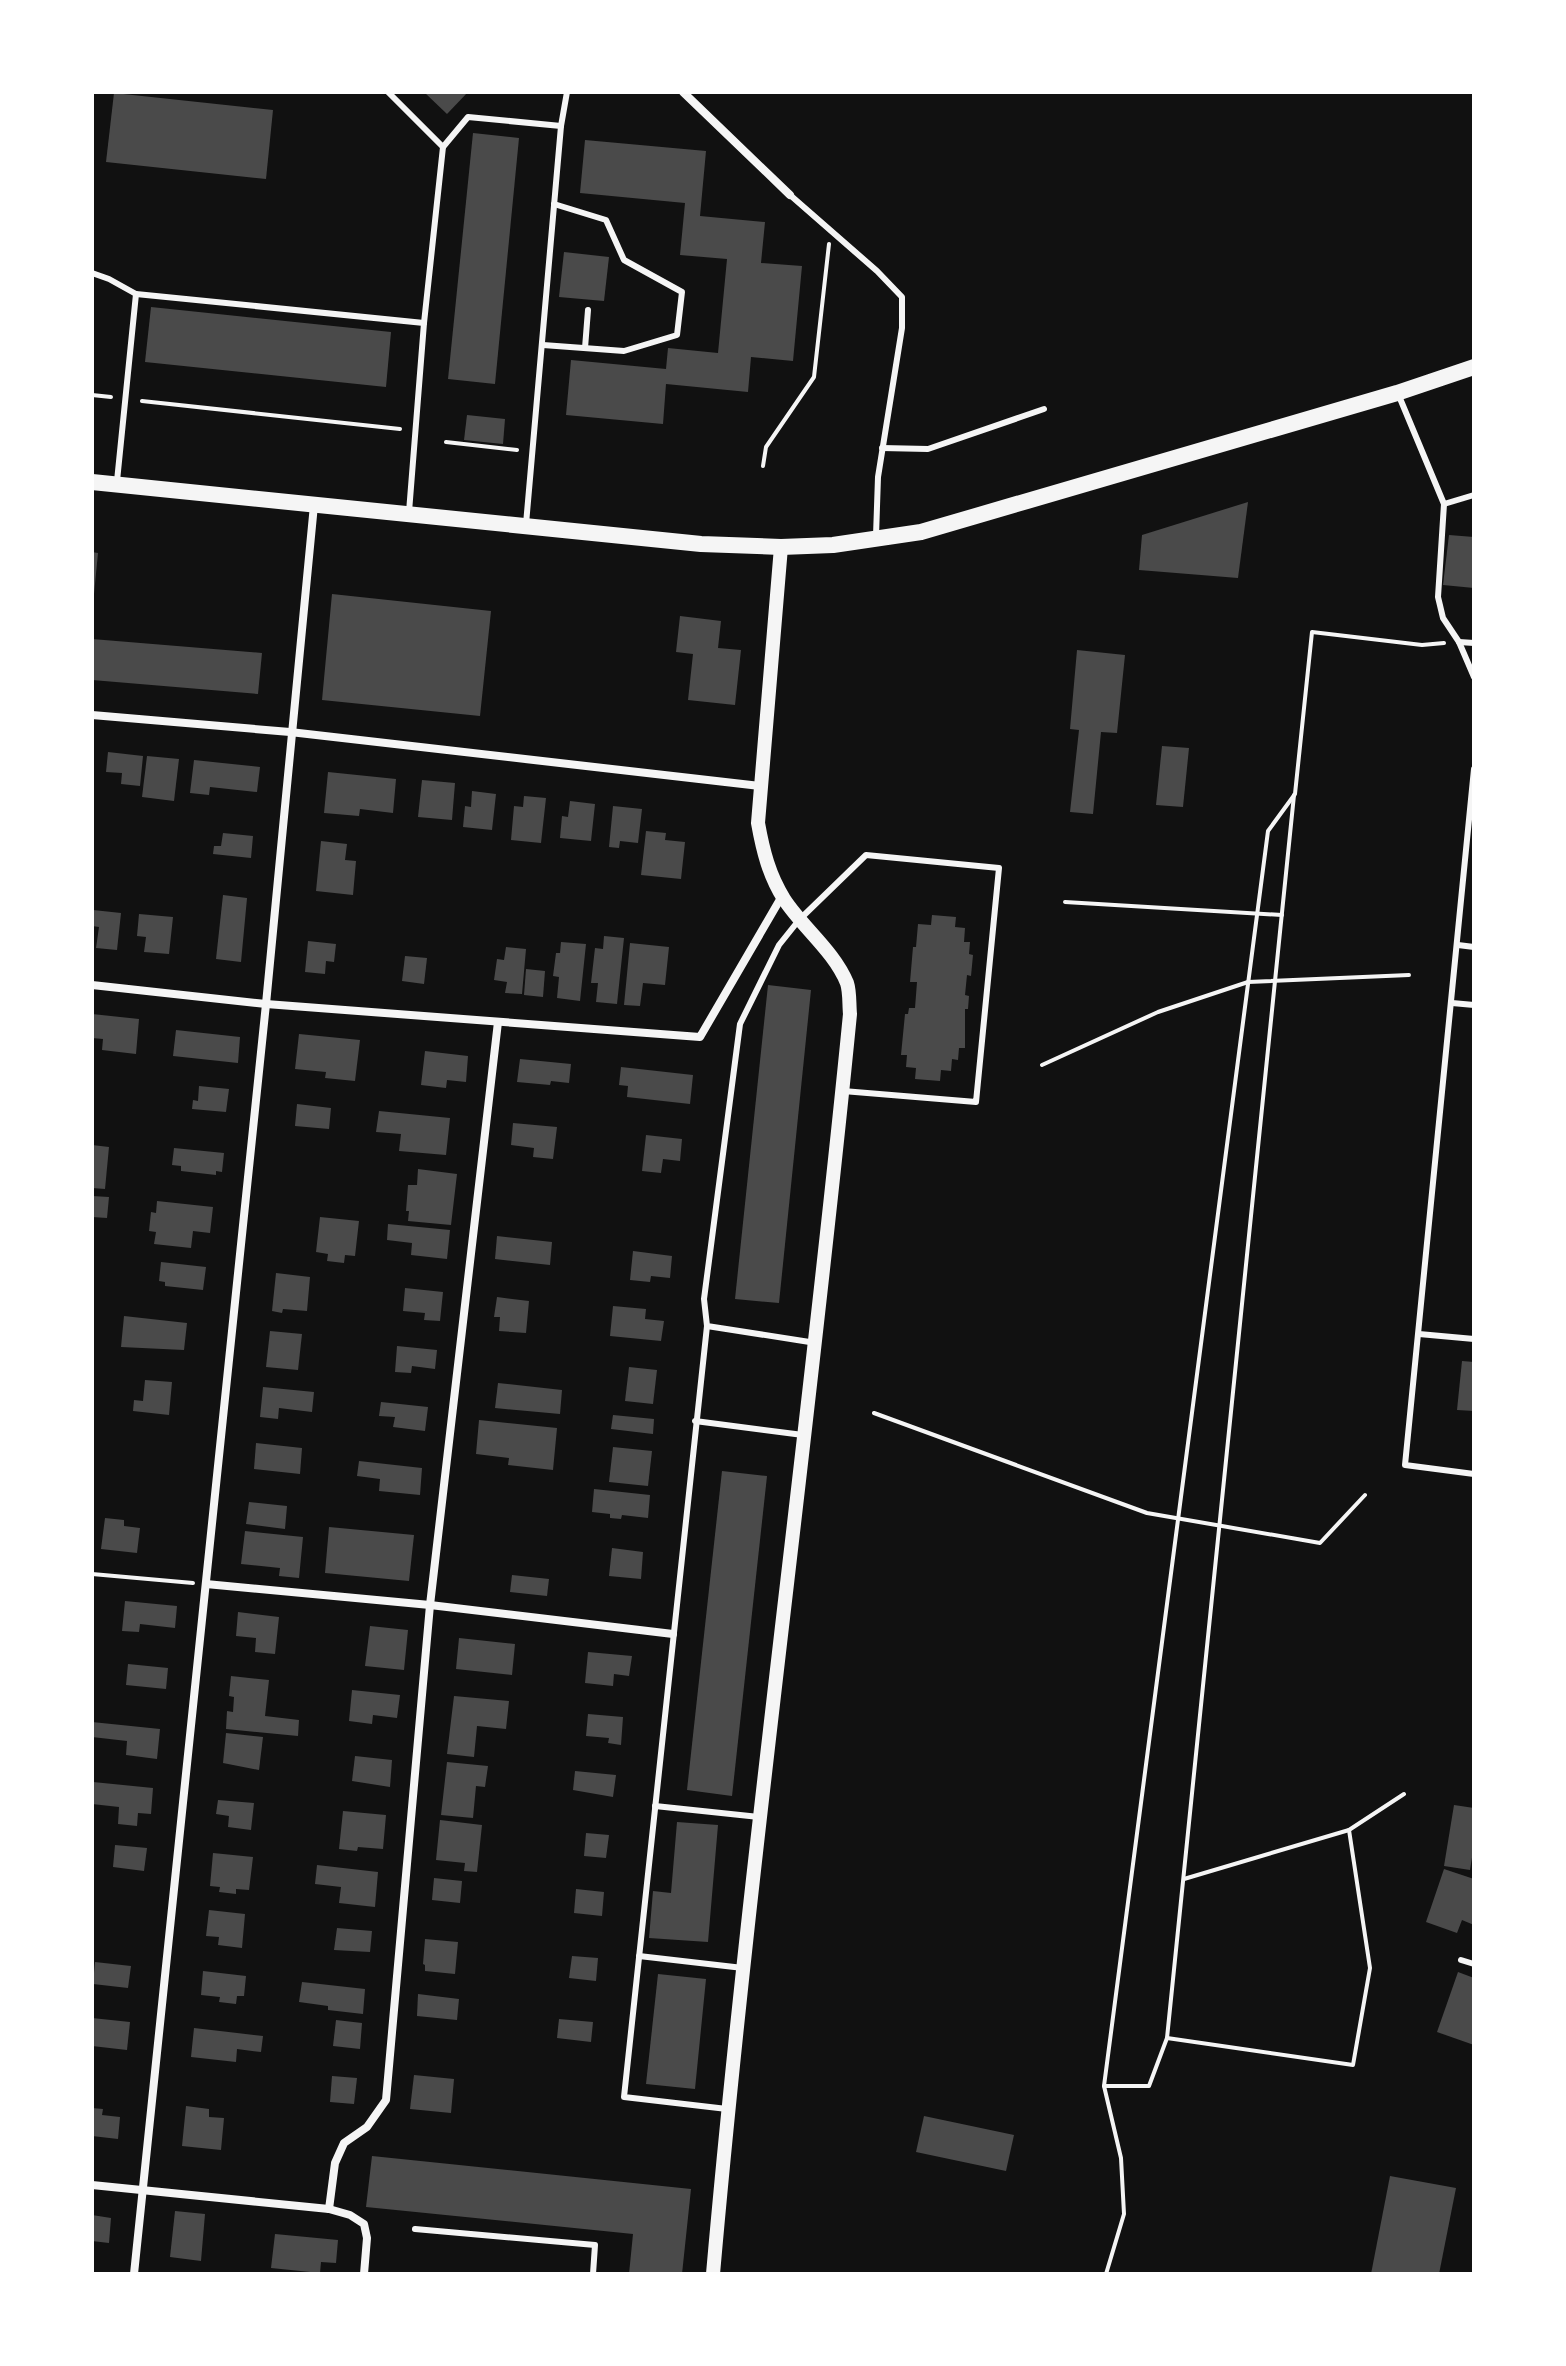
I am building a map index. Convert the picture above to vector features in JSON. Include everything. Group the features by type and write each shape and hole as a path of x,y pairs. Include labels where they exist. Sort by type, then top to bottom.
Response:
{"main road":[{"path":"92,482 701,544 833,545 921,532 1397,393 1474,367"},
{"path":"1453,376 1474,374"}],"street":[{"path":"683,92 790,195"},
{"path":"134,2274 266,1004 314,505"},
{"path":"713,2274 728,2109 806,1435 850,1014 847,984 828,954 782,896 766,863 758,823 781,547"},
{"path":"92,715 290,732 760,786"},
{"path":"92,985 266,1004 700,1037 782,896"},
{"path":"329,2209 335,2163 344,2143 367,2127 386,2100 430,1605 498,1022"},
{"path":"206,1584 430,1605 673,1634"},
{"path":"92,2185 329,2209 350,2215 364,2224 367,2238 364,2274"}],"lane":[{"path":"388,92 443,147"},
{"path":"526,526 561,126 567,92"},
{"path":"409,515 424,323 443,147 468,117 561,126"},
{"path":"790,195 902,297 902,328 878,477 875,539"},
{"path":"543,345 624,351 677,335 682,292 624,260 606,220 554,204"},
{"path":"92,273 136,294 424,323"},
{"path":"117,484 136,294"},
{"path":"585,348 588,310"},
{"path":"1397,393 1444,504 1438,597 1443,618 1459,642 1474,677"},
{"path":"882,448 928,449 1044,409"},
{"path":"1444,504 1474,495"},
{"path":"1459,642 1474,643"},
{"path":"1474,769 1405,1465 1474,1474"},
{"path":"728,2109 624,2097 707,1326 704,1299 740,1024 779,945 799,920 866,855 999,868 976,1102 843,1091"},
{"path":"1458,945 1474,947"},
{"path":"1452,1003 1474,1005"},
{"path":"707,1326 816,1343"},
{"path":"1419,1334 1474,1339"},
{"path":"695,1421 806,1435"},
{"path":"655,1806 761,1817"},
{"path":"639,1956 745,1968"},
{"path":"1461,1960 1474,1964"},
{"path":"415,2229 595,2245 593,2274"}],"path":[{"path":"763,466 766,447 814,377 830,231"},
{"path":"92,395 111,397"},
{"path":"142,401 400,429"},
{"path":"446,442 517,450"},
{"path":"1104,2086 1149,2086 1167,2038 1312,632 1422,645 1459,642"},
{"path":"1106,2274 1124,2214 1121,2158 1104,2086 1268,831 1295,794"},
{"path":"1065,902 1282,915"},
{"path":"1042,1065 1158,1012 1248,982 1409,975"},
{"path":"874,1413 1147,1513 1320,1543 1365,1495"},
{"path":"92,1574 206,1584"},
{"path":"1184,1879 1349,1830 1404,1794"},
{"path":"1167,2038 1353,2065 1370,1968 1349,1830"}],"building":[{"path":"424,92 468,92 447,114"},
{"path":"114,93 273,110 266,179 106,162"},
{"path":"473,133 519,138 495,384 448,379"},
{"path":"585,140 706,151 700,216 765,222 761,263 802,266 793,361 751,357 748,392 666,384 663,424 566,415 571,360 666,369 668,348 718,353 727,259 680,255 685,203 580,193"},
{"path":"564,252 609,257 604,301 559,297"},
{"path":"151,307 391,332 386,387 145,362"},
{"path":"467,415 505,419 503,444 464,440"},
{"path":"1248,502 1238,578 1139,570 1142,535"},
{"path":"1449,535 1474,537 1474,588 1443,585"},
{"path":"92,552 98,553 94,594 92,594"},
{"path":"332,594 491,611 480,716 322,700"},
{"path":"680,616 721,621 718,648 741,650 735,705 688,700 693,654 676,652"},
{"path":"92,639 262,653 258,694 92,680"},
{"path":"1077,650 1125,655 1117,733 1101,732 1093,814 1070,812 1079,730 1070,729"},
{"path":"1162,746 1189,748 1183,807 1156,805"},
{"path":"108,752 143,756 140,786 121,784 122,773 106,772"},
{"path":"147,756 179,759 174,801 142,797"},
{"path":"194,760 260,767 257,792 210,787 209,795 190,793"},
{"path":"328,772 396,779 393,813 360,809 359,816 324,813"},
{"path":"422,780 455,783 452,820 418,817"},
{"path":"472,791 496,794 492,830 463,827 465,806 471,807"},
{"path":"524,796 546,798 541,843 511,840 514,806 523,807"},
{"path":"570,801 595,804 591,841 560,838 562,816 568,817"},
{"path":"613,806 642,809 638,843 620,841 619,848 609,847"},
{"path":"646,831 666,833 665,840 685,842 681,879 641,875"},
{"path":"223,833 253,836 251,858 213,854 214,846 221,846"},
{"path":"321,841 347,844 345,860 356,861 353,895 316,891"},
{"path":"223,895 247,898 241,962 216,959"},
{"path":"93,910 121,913 117,950 96,948 99,927 92,926"},
{"path":"139,914 173,917 169,954 144,952 146,937 137,936"},
{"path":"932,915 956,917 955,927 965,928 964,942 970,942 969,954 973,955 965,995 969,996 968,1009 965,1009 965,1048 959,1048 958,1060 952,1059 951,1071 941,1070 940,1081 915,1079 916,1068 906,1067 907,1055 901,1055 905,1014 908,1014 909,1008 915,1008 917,982 910,982 918,924 931,925"},
{"path":"604,936 624,938 617,1004 596,1002 598,983 591,983 595,948 603,949"},
{"path":"308,941 336,944 334,962 326,961 325,974 305,972"},
{"path":"561,942 586,944 580,1001 557,998 559,977 553,976"},
{"path":"630,943 669,947 665,985 643,983 640,1006 624,1005"},
{"path":"506,947 526,949 522,994 505,993 507,982 494,980 497,959 504,960"},
{"path":"405,956 427,958 424,984 402,981"},
{"path":"526,969 545,971 543,997 524,995"},
{"path":"768,985 811,990 779,1303 735,1299"},
{"path":"92,1014 139,1019 136,1054 102,1050 103,1039 92,1038"},
{"path":"176,1030 240,1037 238,1063 173,1056"},
{"path":"299,1034 360,1040 355,1081 325,1078 326,1072 295,1069"},
{"path":"425,1051 468,1056 466,1082 447,1080 446,1088 421,1085"},
{"path":"520,1059 571,1064 569,1083 517,1082"},
{"path":"621,1067 693,1075 690,1104 627,1097 628,1086 619,1085"},
{"path":"199,1086 229,1089 226,1112 192,1109 193,1100 198,1101"},
{"path":"297,1104 331,1108 329,1129 295,1126"},
{"path":"379,1111 450,1118 446,1155 399,1151 401,1134 376,1132"},
{"path":"513,1123 557,1127 553,1159 533,1157 534,1148 511,1145"},
{"path":"646,1135 682,1139 680,1161 663,1159 661,1173 642,1171"},
{"path":"92,1145 109,1147 105,1189 92,1188"},
{"path":"174,1148 224,1153 222,1172 216,1171 216,1175 181,1171 181,1166 172,1165"},
{"path":"418,1169 457,1174 451,1225 408,1221 408,1185 417,1185"},
{"path":"92,1196 109,1197 107,1218 92,1217"},
{"path":"157,1201 213,1207 210,1233 193,1231 191,1248 154,1244 156,1232 149,1231 151,1212 156,1213"},
{"path":"320,1217 359,1221 355,1256 345,1255 344,1263 327,1261 328,1254 316,1252"},
{"path":"388,1224 450,1230 447,1259 411,1255 412,1243 387,1240"},
{"path":"497,1236 552,1242 550,1265 495,1259"},
{"path":"633,1251 672,1256 670,1278 651,1276 650,1282 630,1280"},
{"path":"161,1262 206,1267 203,1290 165,1286 165,1282 159,1281"},
{"path":"276,1273 310,1277 307,1311 272,1311"},
{"path":"405,1288 443,1292 440,1321 424,1320 425,1313 403,1311"},
{"path":"497,1297 529,1301 526,1333 499,1331 500,1317 494,1317"},
{"path":"613,1306 646,1309 645,1319 664,1321 661,1341 610,1336"},
{"path":"124,1316 187,1323 184,1350 121,1347"},
{"path":"270,1331 302,1334 298,1370 266,1367"},
{"path":"397,1346 437,1350 435,1369 412,1366 411,1373 395,1372"},
{"path":"1462,1361 1474,1362 1474,1411 1457,1410"},
{"path":"629,1367 657,1370 653,1404 625,1401"},
{"path":"145,1380 172,1382 169,1415 133,1411 134,1400 143,1401"},
{"path":"498,1383 562,1390 560,1414 495,1408"},
{"path":"263,1387 314,1392 312,1412 279,1408 278,1419 260,1417"},
{"path":"381,1402 428,1407 425,1431 393,1427 395,1417 379,1416"},
{"path":"613,1415 654,1419 653,1434 611,1429"},
{"path":"479,1420 557,1428 553,1470 508,1465 509,1458 476,1454"},
{"path":"256,1443 302,1448 300,1474 254,1469"},
{"path":"613,1447 652,1451 648,1486 609,1482"},
{"path":"359,1461 422,1468 420,1495 379,1491 380,1479 357,1476"},
{"path":"722,1471 767,1476 732,1796 687,1790"},
{"path":"594,1489 650,1495 648,1518 622,1515 621,1519 610,1518 610,1514 592,1512"},
{"path":"249,1502 287,1506 285,1529 246,1524"},
{"path":"105,1518 124,1520 124,1526 140,1528 137,1553 101,1549"},
{"path":"329,1527 414,1535 409,1581 325,1573"},
{"path":"245,1531 303,1537 299,1578 279,1576 280,1568 241,1564"},
{"path":"612,1548 643,1552 641,1579 609,1576"},
{"path":"512,1575 549,1579 547,1596 510,1592"},
{"path":"125,1601 177,1606 175,1628 140,1624 139,1632 122,1631"},
{"path":"238,1612 279,1617 275,1654 255,1652 256,1638 236,1636"},
{"path":"370,1626 408,1630 404,1670 365,1666"},
{"path":"459,1638 515,1644 512,1675 456,1669"},
{"path":"588,1652 632,1656 629,1676 614,1674 613,1686 585,1683"},
{"path":"128,1664 168,1668 166,1689 126,1685"},
{"path":"231,1676 269,1680 265,1716 299,1720 298,1736 226,1729 227,1711 233,1712 234,1697 229,1696"},
{"path":"352,1690 400,1695 397,1718 373,1715 372,1724 349,1721"},
{"path":"454,1696 509,1701 506,1729 477,1726 474,1757 447,1754"},
{"path":"588,1714 623,1717 621,1745 608,1743 609,1738 586,1736"},
{"path":"92,1722 160,1729 157,1759 126,1755 127,1741 92,1737"},
{"path":"226,1733 263,1737 259,1770 223,1763"},
{"path":"355,1756 392,1760 390,1787 352,1781"},
{"path":"447,1762 488,1766 485,1787 476,1786 473,1818 441,1815"},
{"path":"575,1771 616,1775 613,1797 573,1790"},
{"path":"93,1782 153,1788 151,1814 138,1813 137,1826 118,1824 119,1807 92,1804"},
{"path":"218,1800 254,1803 251,1830 228,1827 229,1816 216,1814"},
{"path":"1454,1805 1474,1808 1470,1870 1444,1866"},
{"path":"343,1811 386,1815 383,1849 339,1849"},
{"path":"440,1820 482,1825 477,1872 464,1871 465,1863 436,1860"},
{"path":"677,1822 718,1825 708,1942 649,1938 653,1891 671,1893"},
{"path":"586,1833 609,1835 606,1858 584,1856"},
{"path":"115,1845 147,1848 144,1871 113,1867"},
{"path":"213,1853 253,1857 249,1890 236,1889 236,1894 219,1892 220,1887 210,1886"},
{"path":"317,1865 378,1872 375,1907 339,1903 341,1887 315,1884"},
{"path":"1444,1869 1474,1879 1474,1925 1462,1920 1457,1933 1426,1922"},
{"path":"434,1878 462,1881 460,1903 432,1900"},
{"path":"576,1889 604,1892 602,1916 574,1913"},
{"path":"209,1910 245,1914 242,1948 218,1945 219,1937 206,1936"},
{"path":"337,1928 372,1931 370,1952 334,1950"},
{"path":"425,1939 458,1942 455,1974 425,1971"},
{"path":"572,1956 598,1958 596,1981 569,1978"},
{"path":"95,1962 131,1966 128,1988 93,1984"},
{"path":"203,1971 246,1976 244,1996 237,1996 236,2004 219,2002 220,1997 201,1995"},
{"path":"1458,1972 1474,1978 1474,2045 1437,2032"},
{"path":"658,1974 706,1979 695,2089 646,2084"},
{"path":"302,1982 365,1989 363,2014 328,2010 328,2006 299,2002"},
{"path":"418,1994 459,1999 457,2020 417,2016"},
{"path":"92,2018 130,2022 127,2050 92,2046"},
{"path":"559,2019 593,2022 591,2042 557,2038"},
{"path":"336,2020 362,2023 360,2049 333,2046"},
{"path":"194,2028 263,2036 261,2052 237,2049 236,2062 191,2057"},
{"path":"414,2075 454,2079 451,2113 410,2109"},
{"path":"332,2076 357,2078 354,2104 330,2102"},
{"path":"186,2106 209,2109 209,2117 224,2118 221,2150 182,2146"},
{"path":"92,2108 103,2109 102,2115 120,2117 118,2139 92,2136"},
{"path":"924,2116 1014,2135 1006,2171 916,2152"},
{"path":"372,2156 691,2189 682,2274 629,2274 633,2234 366,2207"},
{"path":"1390,2176 1456,2188 1439,2274 1371,2274"},
{"path":"175,2211 205,2214 201,2261 170,2257"},
{"path":"92,2215 111,2218 109,2243 92,2241"},
{"path":"275,2234 338,2240 336,2263 321,2262 320,2273 271,2268"}]}
